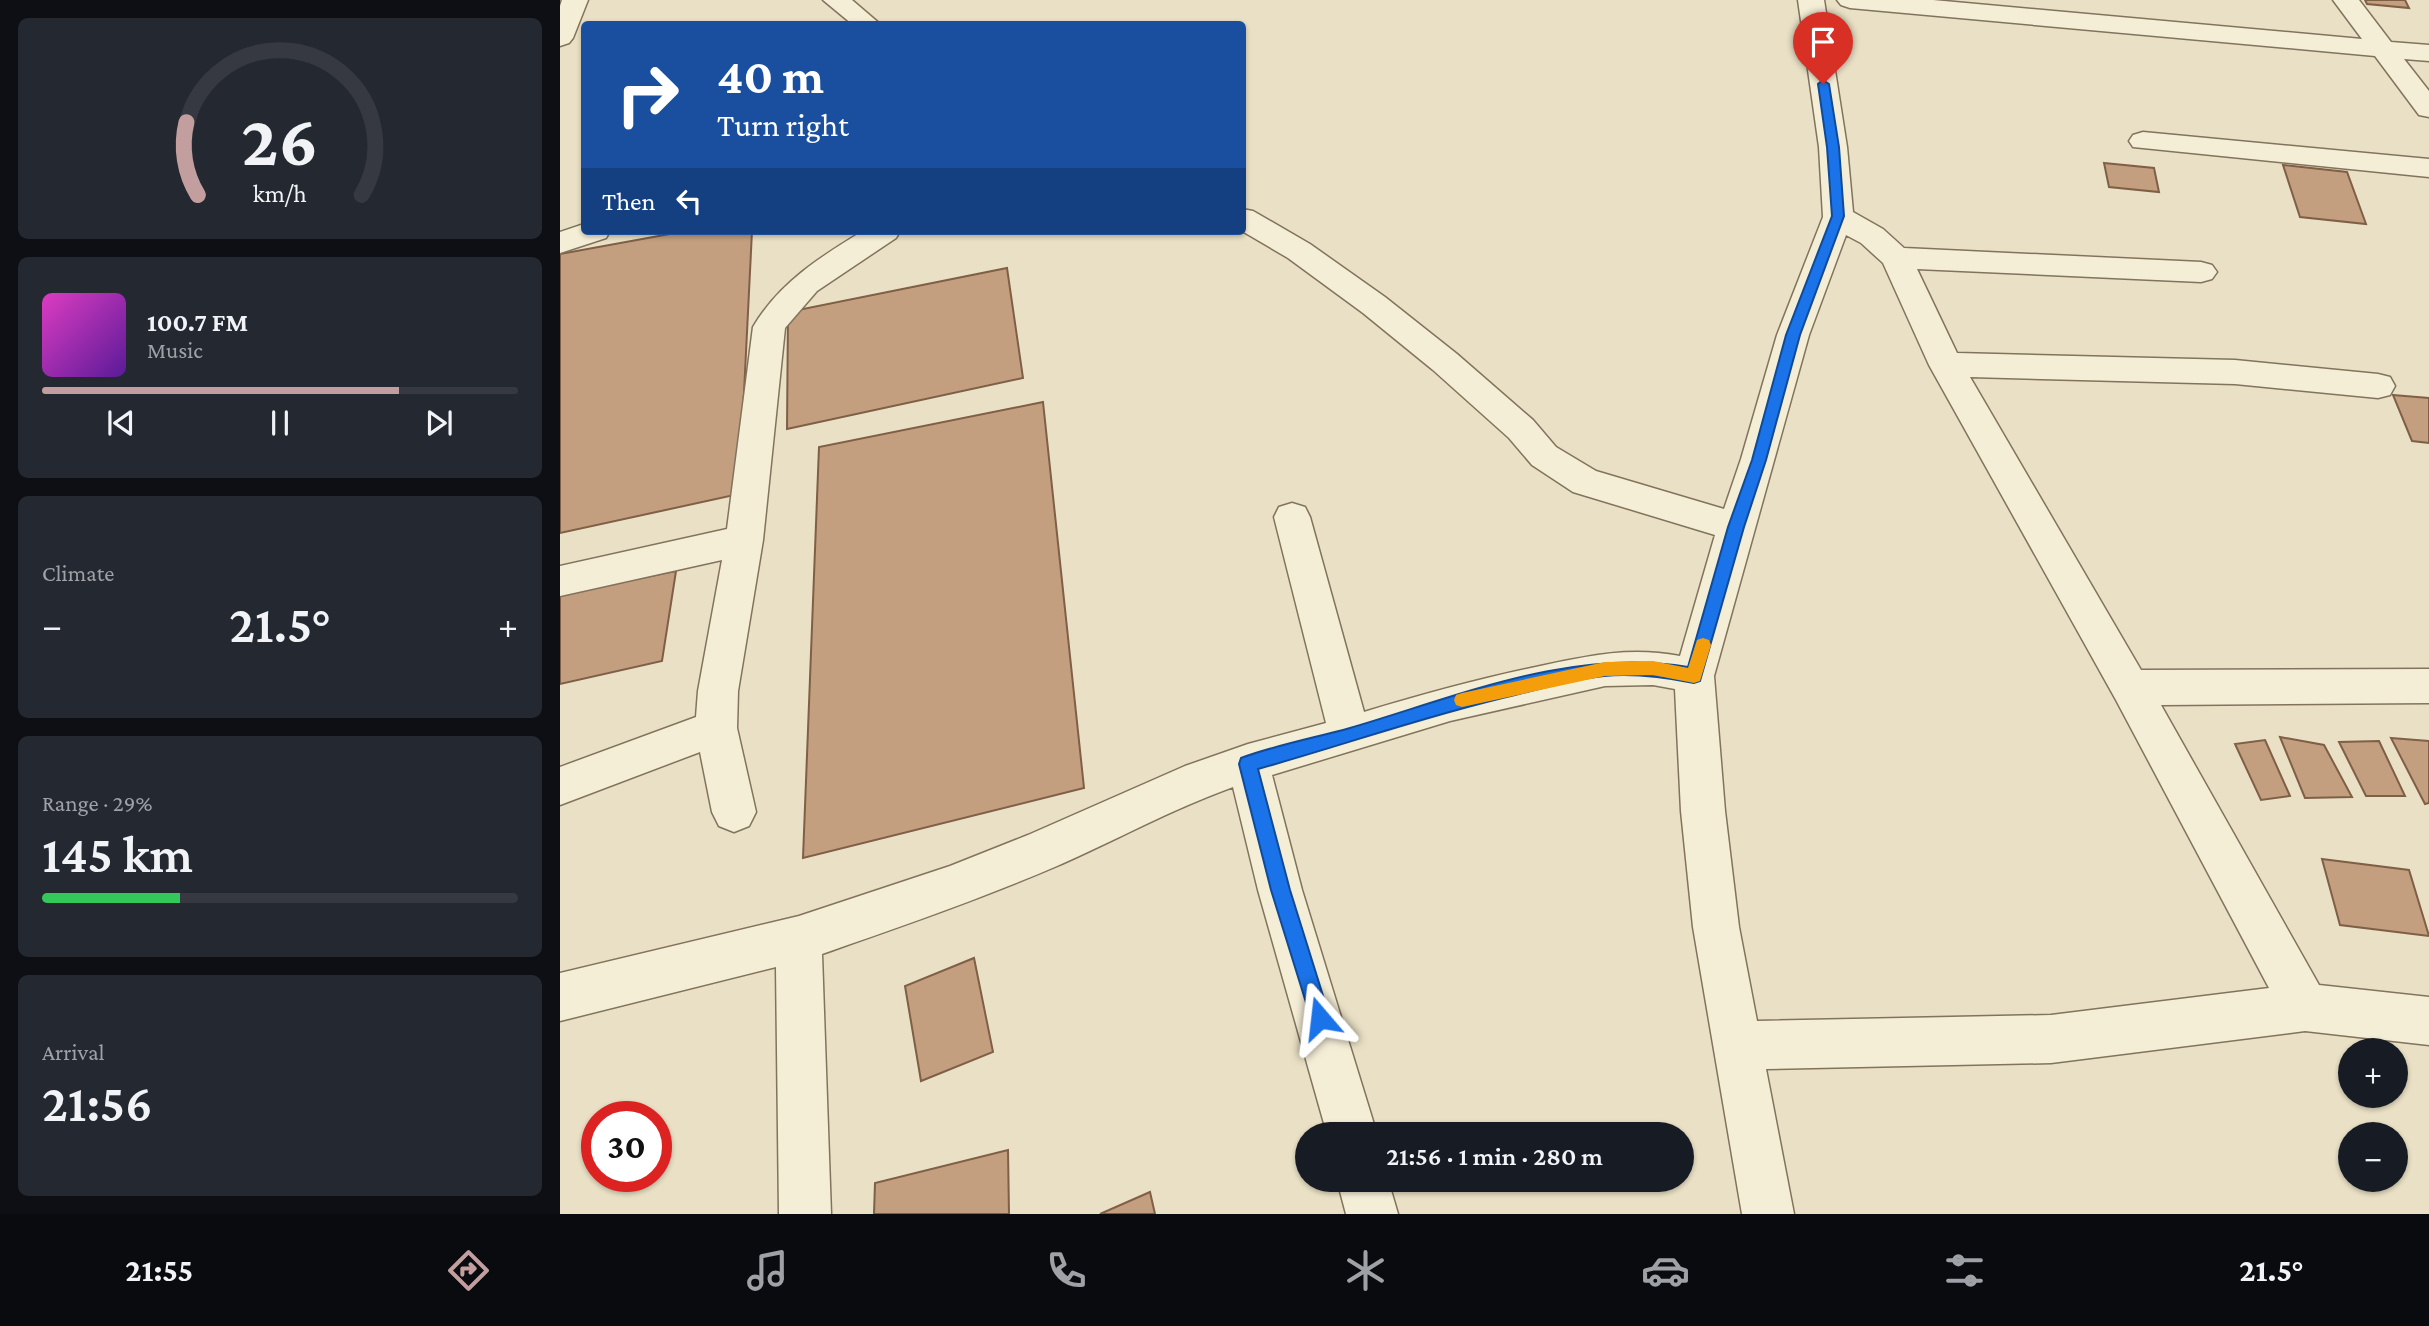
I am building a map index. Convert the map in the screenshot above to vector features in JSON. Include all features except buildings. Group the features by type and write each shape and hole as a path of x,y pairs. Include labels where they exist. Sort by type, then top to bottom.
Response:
{"street":[{"path":"560,38 575,0"},
{"path":"836,0 863,21"},
{"path":"1768,1214 1716,927 1703,811 1694,676 1736,527 1759,460 1793,335 1838,216 1833,147 1811,0"},
{"path":"1850,0 2087,20 2384,51 2429,53"},
{"path":"2346,0 2429,108"},
{"path":"2143,141 2429,167"},
{"path":"1838,216 1871,236 1896,258 1946,365 2130,688 2305,1007"},
{"path":"1246,220 1299,251 1374,305 1446,362 1521,429 1544,456 1586,482 1736,527"},
{"path":"560,243 583,235"},
{"path":"734,812 716,728 718,691 744,540 769,327 778,310 816,274 879,235"},
{"path":"1896,258 2201,272"},
{"path":"1946,365 2235,372 2378,386"},
{"path":"1292,517 1350,735"},
{"path":"560,581 744,540"},
{"path":"560,997 799,939 950,888 1056,845 1185,785 1450,703 1605,669 1653,668 1694,676"},
{"path":"2130,688 2429,686"},
{"path":"560,786 716,728"},
{"path":"1248,764 1280,890 1349,1122"},
{"path":"799,939 805,1214"},
{"path":"1737,1046 2051,1039 2305,1007 2429,1021"},
{"path":"1366,1192 1372,1214"}],"slow traffic":[{"path":"1462,700 1605,669 1653,668 1694,676 1703,645"}],"route":[{"path":"1320,1018 1280,890 1248,764 1450,703 1574,674 1605,669 1653,668 1694,676 1736,527 1759,460 1793,335 1814,273 1838,216 1833,147 1823,84"}]}
